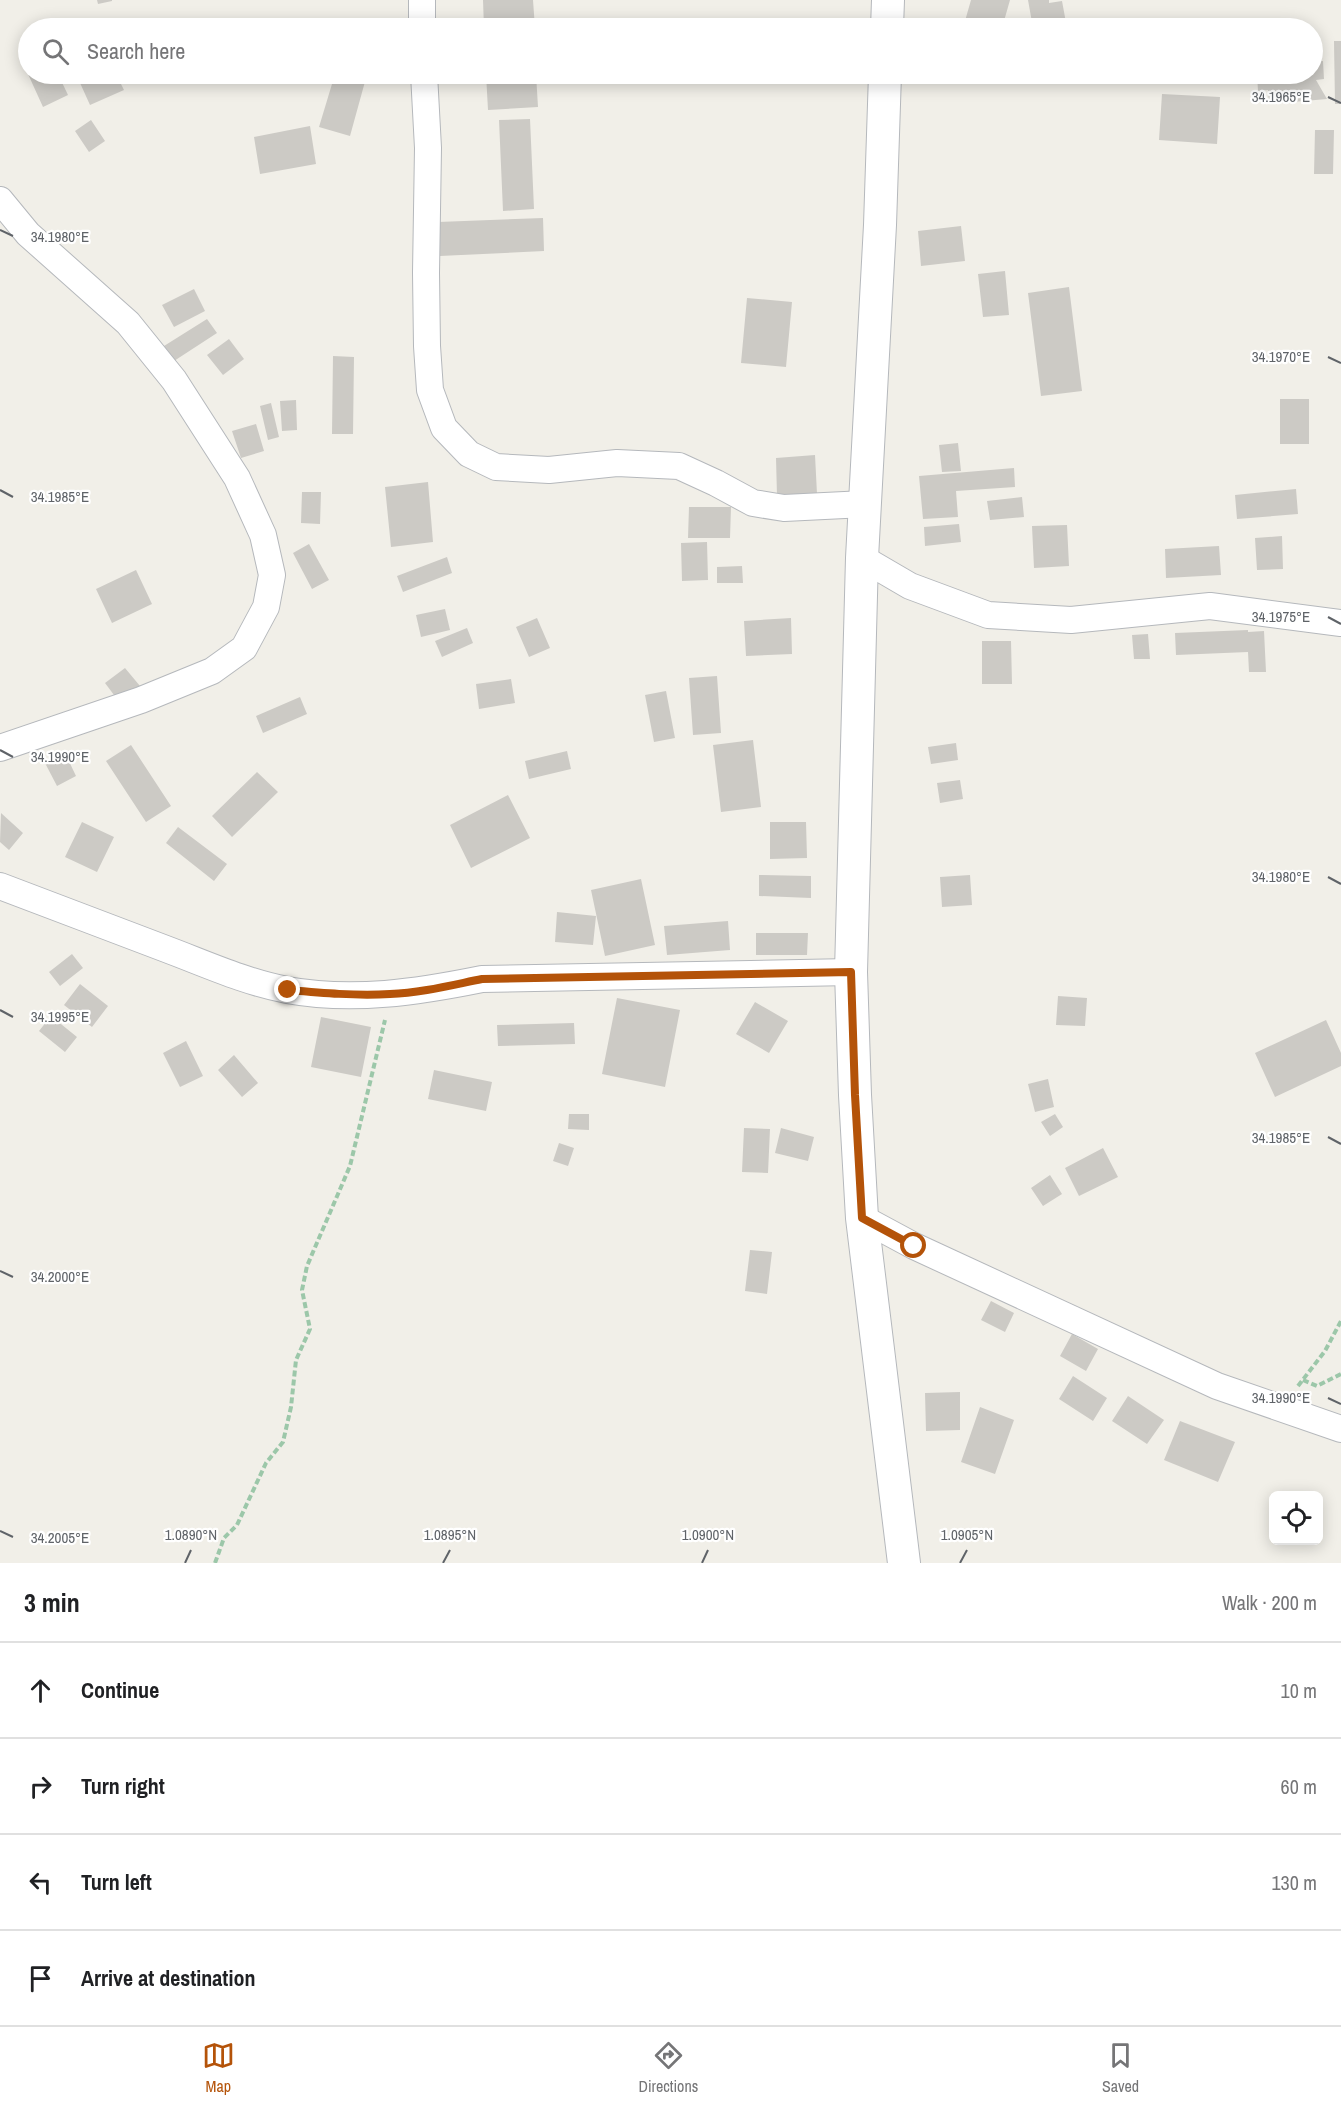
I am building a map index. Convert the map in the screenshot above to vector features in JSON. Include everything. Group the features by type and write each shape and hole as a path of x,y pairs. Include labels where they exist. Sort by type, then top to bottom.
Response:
{"street":[{"path":"422,0 422,18"},
{"path":"887,18 888,0"},
{"path":"425,84 428,148 426,273 430,390 444,428 469,454 496,467 549,470 617,463 679,466 753,503 784,508 865,504"},
{"path":"885,84 880,225 862,558 851,972 862,1218 904,1563"},
{"path":"0,200 28,234 128,323 174,380 237,478 263,535 272,575 266,607 244,648 212,671 141,700 0,748"},
{"path":"862,558 910,586 988,615 1071,620 1210,606 1341,623"},
{"path":"0,886 243,978 288,990 348,995 391,994 425,991 482,979 851,972"},
{"path":"862,1218 914,1246 1217,1386 1341,1429"}],"path":[{"path":"215,1563 224,1538 237,1525 266,1463 283,1442 291,1407 296,1360 310,1329 302,1290 307,1266 350,1166 391,994"},
{"path":"1281,1408 1325,1351 1341,1321"},
{"path":"1303,1380 1317,1386 1341,1374"}],"building":[{"path":"97,0 112,0 112,1 98,4"},
{"path":"483,0 533,0 534,18 484,18"},
{"path":"971,0 1010,0 1005,18 966,18"},
{"path":"1028,0 1049,0 1049,3 1062,1 1065,18 1031,18"},
{"path":"1334,41 1341,41 1341,104 1335,104"},
{"path":"33,84 63,84 68,95 43,107"},
{"path":"81,84 121,84 124,90 90,105"},
{"path":"332,84 364,84 350,136 319,127"},
{"path":"487,84 537,84 538,107 488,110"},
{"path":"1258,84 1318,84 1327,99 1269,104 1268,90 1258,91"},
{"path":"1162,94 1220,97 1217,144 1159,140"},
{"path":"530,119 534,209 503,211 499,120"},
{"path":"91,120 105,141 89,152 75,131"},
{"path":"310,126 316,164 260,174 254,137"},
{"path":"1315,130 1334,130 1333,174 1314,174"},
{"path":"543,218 544,251 440,256 438,222"},
{"path":"961,226 965,261 921,266 918,231"},
{"path":"1005,271 1009,315 983,317 978,274"},
{"path":"1069,287 1082,391 1041,396 1028,293"},
{"path":"194,289 205,311 174,327 162,305"},
{"path":"747,298 792,302 786,367 741,363"},
{"path":"207,319 217,333 174,361 164,346"},
{"path":"229,339 244,359 223,375 207,355"},
{"path":"333,356 354,357 353,434 332,434"},
{"path":"1280,399 1309,399 1309,444 1280,444"},
{"path":"296,400 297,430 282,431 280,401"},
{"path":"271,403 279,437 268,440 260,406"},
{"path":"256,424 264,451 241,458 232,431"},
{"path":"958,443 961,471 942,472 939,445"},
{"path":"815,455 817,494 777,496 776,458"},
{"path":"1014,468 1015,487 956,491 958,517 923,519 919,476"},
{"path":"428,482 433,542 391,547 385,487"},
{"path":"1296,489 1298,514 1237,519 1235,495"},
{"path":"302,492 321,492 320,524 301,523"},
{"path":"1022,497 1024,517 990,520 987,501"},
{"path":"689,507 731,507 730,538 688,538"},
{"path":"959,524 961,542 925,546 924,527"},
{"path":"1067,525 1069,566 1034,568 1032,526"},
{"path":"1282,536 1283,569 1257,570 1255,538"},
{"path":"707,542 708,580 682,581 681,543"},
{"path":"309,544 329,580 312,589 293,553"},
{"path":"1219,546 1221,575 1166,578 1165,549"},
{"path":"447,557 452,573 403,592 397,576"},
{"path":"742,566 743,583 717,583 717,567"},
{"path":"136,570 152,604 112,623 96,589"},
{"path":"445,609 450,630 421,637 416,615"},
{"path":"537,618 550,648 529,657 516,627"},
{"path":"791,618 792,654 746,656 744,621"},
{"path":"467,628 473,643 442,657 435,641"},
{"path":"1248,630 1248,632 1264,631 1266,672 1249,672 1248,652 1176,655 1175,633"},
{"path":"1148,634 1150,659 1134,659 1132,635"},
{"path":"982,641 1011,641 1012,684 982,684"},
{"path":"125,668 140,686 120,703 105,683"},
{"path":"717,676 721,733 693,735 689,678"},
{"path":"511,679 515,703 479,709 476,684"},
{"path":"666,691 675,738 654,742 645,695"},
{"path":"300,697 307,714 263,733 256,716"},
{"path":"753,740 761,807 721,812 713,745"},
{"path":"956,743 958,760 931,764 928,747"},
{"path":"131,745 171,806 146,822 106,761"},
{"path":"567,751 571,769 529,779 525,761"},
{"path":"65,753 76,776 57,786 45,763"},
{"path":"257,772 278,792 232,837 212,816"},
{"path":"960,780 963,799 940,803 937,783"},
{"path":"508,795 530,838 471,868 450,825"},
{"path":"1,813 23,833 9,850 0,842"},
{"path":"82,822 114,837 97,872 65,857"},
{"path":"770,822 806,822 807,858 770,859"},
{"path":"178,827 227,864 214,881 166,843"},
{"path":"759,875 811,876 811,898 759,896"},
{"path":"970,875 972,905 942,907 940,877"},
{"path":"641,879 655,945 605,956 591,890"},
{"path":"557,912 596,916 593,945 555,942"},
{"path":"728,921 730,950 667,955 664,926"},
{"path":"756,933 808,933 807,955 756,955"},
{"path":"72,954 83,968 60,986 49,972"},
{"path":"80,984 108,1006 92,1027 64,1005"},
{"path":"1058,996 1087,998 1085,1026 1056,1025"},
{"path":"617,998 680,1010 665,1087 602,1074"},
{"path":"755,1002 788,1021 769,1053 736,1034"},
{"path":"51,1016 77,1037 65,1052 39,1031"},
{"path":"321,1017 371,1027 361,1077 311,1067"},
{"path":"1326,1020 1341,1053 1341,1066 1275,1097 1255,1053"},
{"path":"574,1023 575,1044 498,1046 497,1025"},
{"path":"186,1041 203,1076 180,1087 163,1053"},
{"path":"234,1055 258,1083 242,1097 218,1070"},
{"path":"434,1070 492,1082 486,1111 428,1099"},
{"path":"1048,1079 1054,1107 1035,1112 1028,1084"},
{"path":"569,1114 589,1114 589,1130 568,1129"},
{"path":"1055,1114 1063,1127 1050,1136 1041,1122"},
{"path":"744,1128 770,1129 768,1173 742,1172"},
{"path":"781,1128 814,1137 808,1161 775,1153"},
{"path":"559,1143 574,1148 568,1166 553,1161"},
{"path":"1103,1148 1118,1177 1079,1196 1065,1168"},
{"path":"1050,1175 1062,1194 1043,1206 1031,1188"},
{"path":"750,1250 772,1252 767,1294 745,1291"},
{"path":"991,1301 1014,1313 1005,1332 981,1320"},
{"path":"1072,1334 1098,1349 1086,1371 1060,1356"},
{"path":"1073,1376 1107,1398 1093,1421 1059,1399"},
{"path":"960,1392 960,1430 926,1431 925,1393"},
{"path":"1128,1396 1164,1420 1147,1444 1112,1421"},
{"path":"980,1407 1014,1420 995,1474 961,1462"},
{"path":"1180,1421 1235,1442 1218,1482 1164,1460"}],"route":[{"path":"288,990 348,995 391,994 425,991 482,979 851,972 862,1218 914,1246"}]}
